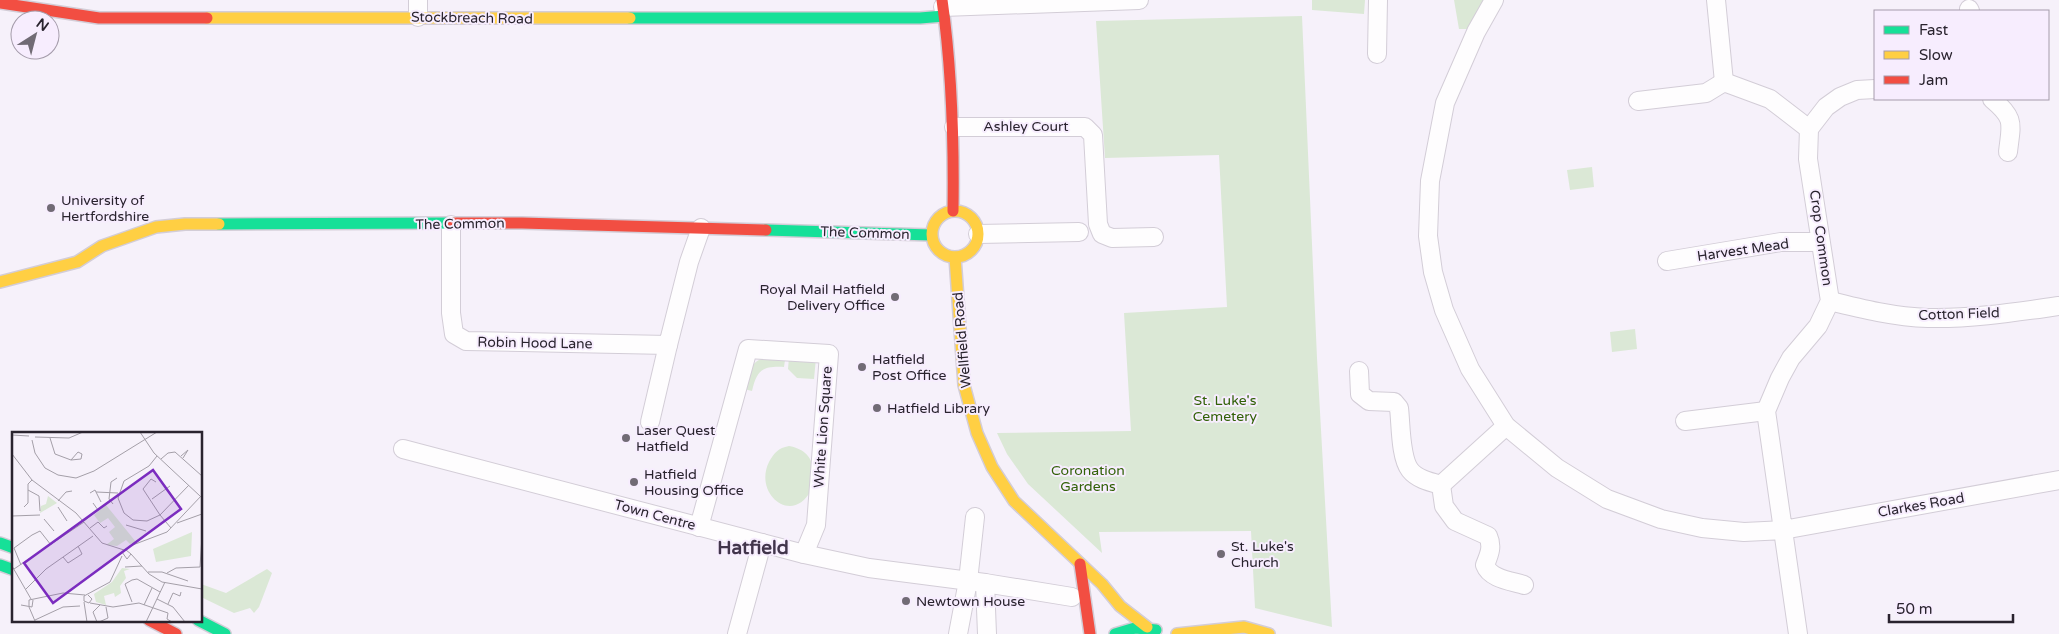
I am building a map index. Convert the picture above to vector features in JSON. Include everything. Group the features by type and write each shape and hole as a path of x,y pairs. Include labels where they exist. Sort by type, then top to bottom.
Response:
{"street":[{"path":"953,211 954,126 943,8 1139,0"},
{"path":"1377,54 1378,0"},
{"name":"Clarkes Road","path":"1494,0 1476,32 1445,103 1430,181 1428,236 1433,272 1444,310 1470,369 1506,426 1557,468 1607,499 1661,519 1702,528 1744,532 1783,530 2059,480"},
{"path":"1716,0 1724,82"},
{"name":"Stockbreach Road","path":"0,3 99,18 418,8 569,19 920,18 943,8"},
{"path":"1638,101 1706,93 1724,82"},
{"path":"1724,82 1770,99 1809,129 1826,107 1840,97 1857,90 1874,89"},
{"path":"1993,100 2008,115 2012,128 2008,152"},
{"name":"Ashley Court","path":"954,126 1085,127 1093,135 1098,224 1102,234 1112,238 1154,237"},
{"name":"Crop Common","path":"1766,411 1791,358 1818,326 1830,302 1808,159 1809,129"},
{"path":"953,211 966,214 976,224 978,234 975,245 965,255 955,257 944,255 935,246 931,234 934,223 941,215 953,211"},
{"name":"The Common","path":"0,282 77,262 102,246 156,227 174,225 522,224 931,234"},
{"name":"Robin Hood Lane","path":"451,225 451,313 454,334 460,339 466,341 668,345"},
{"path":"650,422 689,262 701,228"},
{"path":"978,234 1079,232"},
{"name":"Harvest Mead","path":"1667,261 1781,242 1820,242"},
{"name":"Wellfield Road","path":"955,257 964,385 977,433 992,467 1014,501 1102,584 1120,606 1146,627"},
{"name":"Cotton Field","path":"1830,302 1873,312 1928,318 1999,314 2059,306"},
{"name":"White Lion Square","path":"699,527 748,349 829,354 816,524 804,554"},
{"path":"1359,370 1360,394 1368,402 1394,402 1398,408 1405,460 1410,470 1421,479 1441,485"},
{"path":"1685,421 1766,411 1798,634"},
{"path":"1441,485 1506,426"},
{"name":"Town Centre","path":"403,449 804,554 869,568 985,583 1072,597"},
{"path":"1441,485 1444,506 1455,521 1488,536 1491,550 1485,565 1486,570 1492,575 1524,585"},
{"path":"958,634 968,581 975,517"},
{"path":"0,543 12,547"},
{"path":"737,634 762,543"},
{"path":"1080,564 1090,634"},
{"path":"0,565 12,569"},
{"path":"985,583 986,634"},
{"path":"153,622 176,634"},
{"path":"202,622 224,634"},
{"path":"1115,634 1130,628 1146,627 1168,634"},
{"path":"1178,634 1244,627 1269,634"}],"green space":[{"path":"1312,0 1365,0 1364,14 1312,10"},
{"path":"1454,0 1485,0 1468,29 1459,29"},
{"name":"St. Luke's Cemetery","path":"1302,16 1317,358 1332,627 1255,608 1251,531 1099,532 1102,553 1028,484 1007,454 997,433 1131,431 1124,313 1227,307 1219,155 1105,158 1096,21"},
{"path":"1592,167 1594,187 1570,190 1567,170"},
{"path":"1635,329 1637,349 1612,352 1610,332"},
{"path":"789,357 816,358 814,379 797,378 788,369"},
{"path":"765,358 785,360 784,367 770,367 762,371 756,378 752,391 744,389 752,366"},
{"path":"789,446 804,452 810,459 813,469 812,488 803,500 795,505 777,502 766,485 765,474 769,462 779,450"},
{"path":"267,569 272,573 259,607 254,613 250,608 234,613 202,597 202,584 226,593"}],"traffic: fast":[{"path":"630,18 920,18 944,16"},
{"path":"219,224 453,223"},
{"path":"766,230 931,235"},
{"path":"0,543 12,547"},
{"path":"0,565 12,569"},
{"path":"202,622 225,634"},
{"path":"1115,634 1135,628 1156,630"}],"traffic: slow":[{"path":"207,18 630,18"},
{"path":"955,211 968,215 974,221 978,234 974,247 968,253 955,257 942,253 936,247 932,234 936,221 942,215 955,211"},
{"path":"0,282 77,262 102,246 156,227 185,224 219,224"},
{"path":"955,257 964,385 977,433 992,467 1014,501 1102,584 1120,606 1147,627"},
{"path":"1177,634 1244,627 1269,634"}],"traffic: jam":[{"path":"942,0 952,105 953,211"},
{"path":"0,3 99,18 207,18"},
{"path":"453,223 522,223 766,230"},
{"path":"1080,564 1090,634"},
{"path":"153,622 176,634"}],"place":[{"name":"University of Hertfordshire","path":"51,208"},
{"name":"Royal Mail Hatfield Delivery Office","path":"895,297"},
{"name":"Hatfield Post Office","path":"862,367"},
{"name":"Hatfield Library","path":"877,408"},
{"name":"Laser Quest Hatfield","path":"626,438"},
{"name":"Hatfield Housing Office","path":"634,482"},
{"name":"St. Luke's Church","path":"1221,554"},
{"name":"Newtown House","path":"906,601"}],"district":[{"name":"Hatfield","path":"753,548"}],"park label":[{"name":"Coronation Gardens","path":"1088,478"}]}
